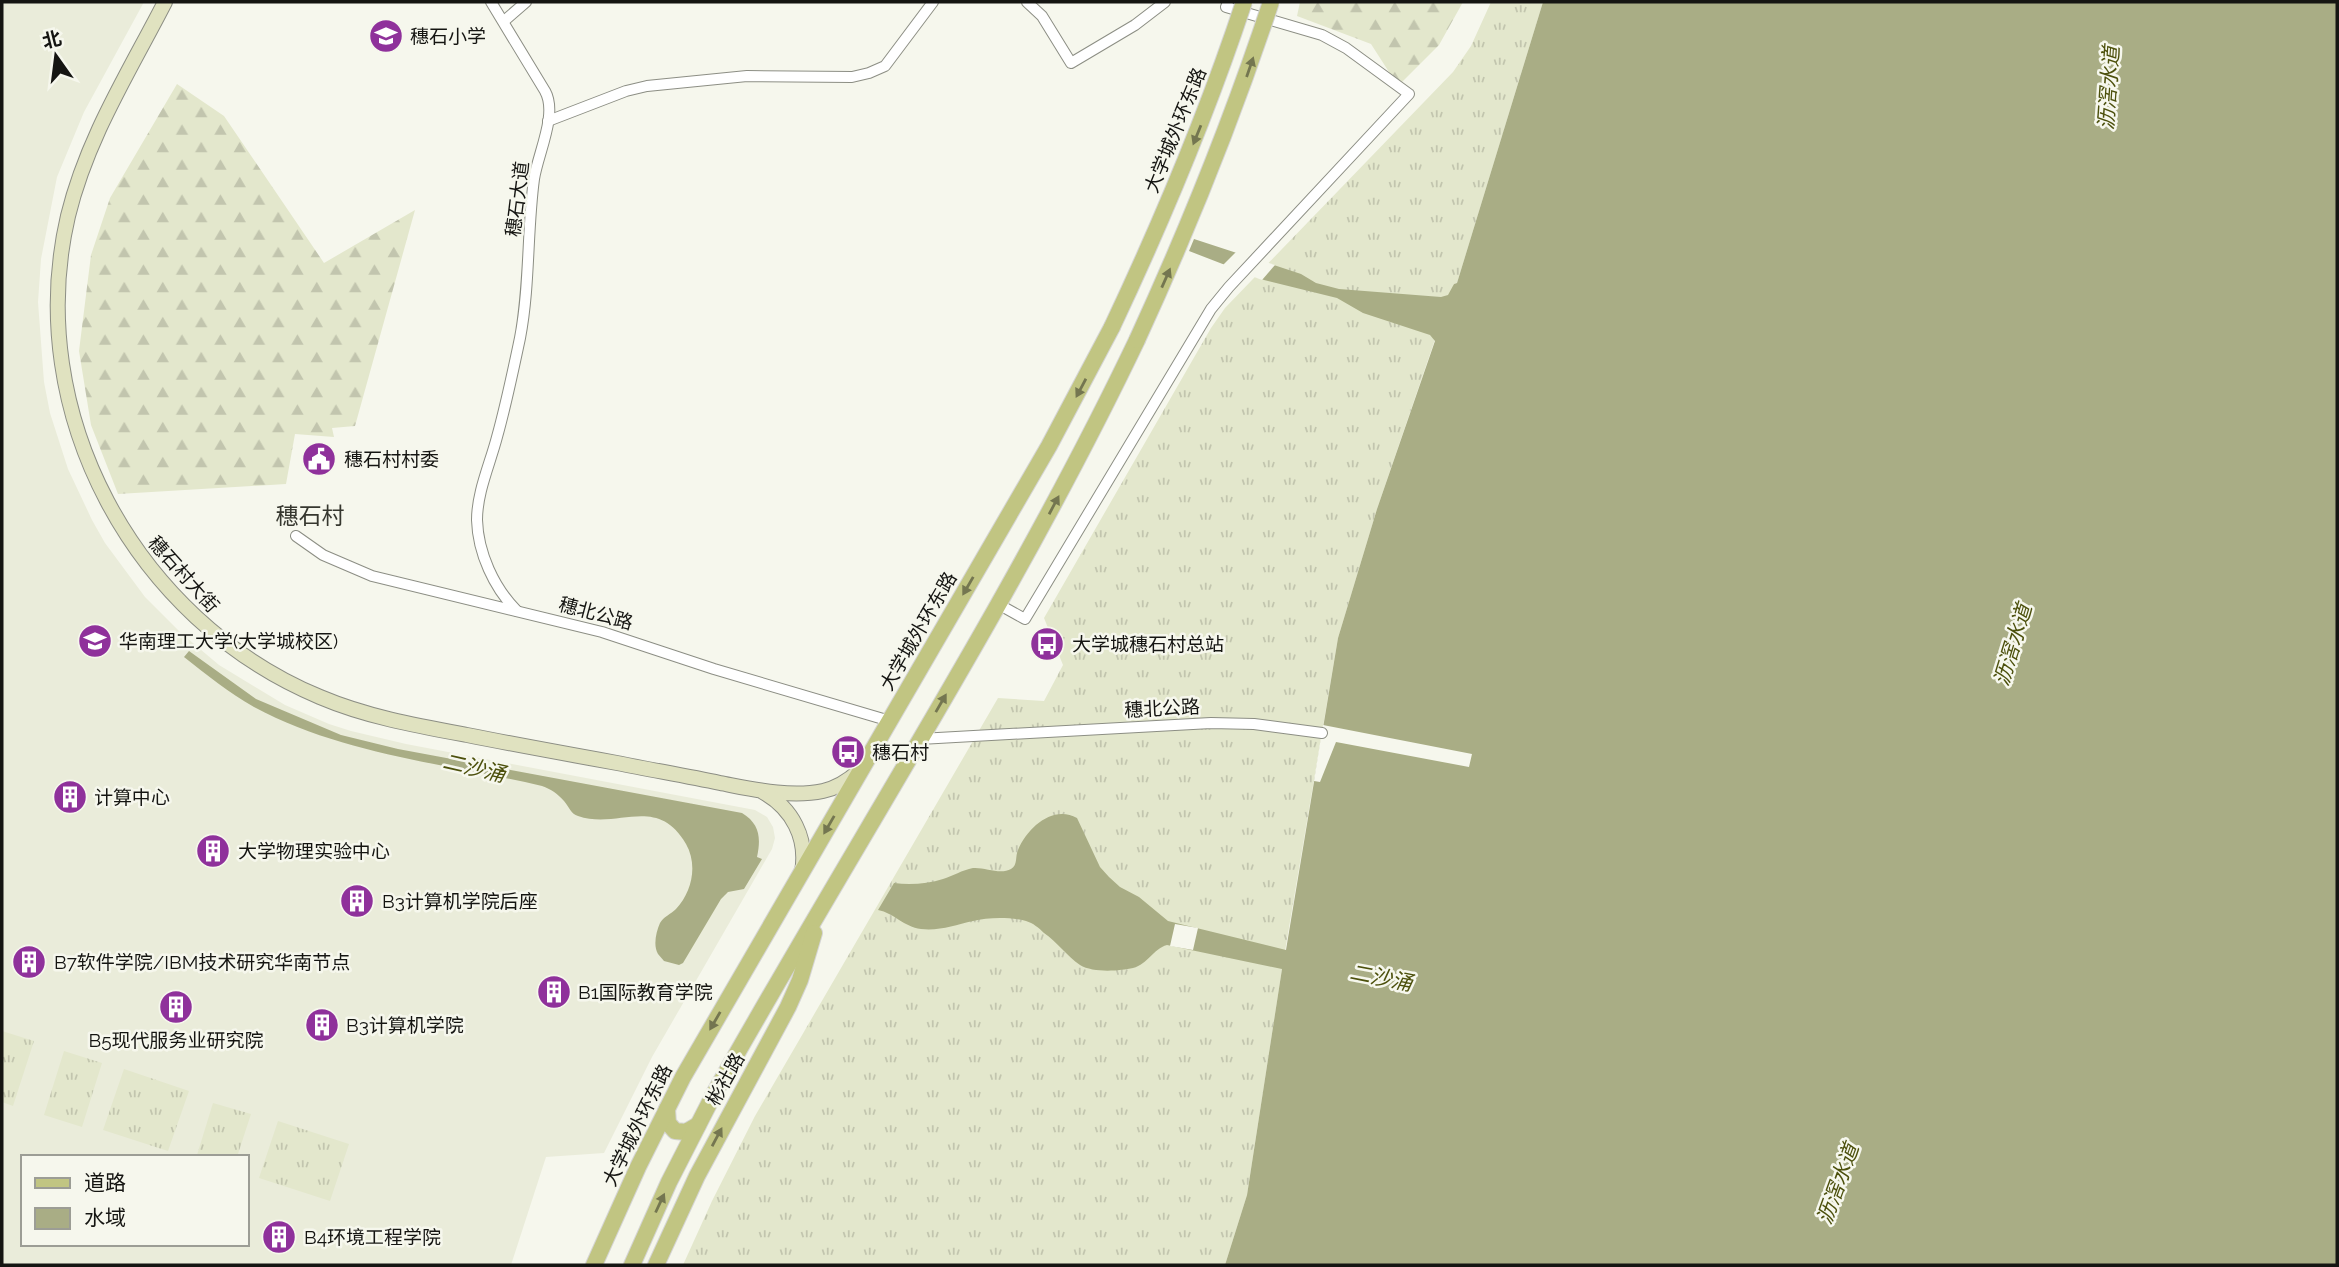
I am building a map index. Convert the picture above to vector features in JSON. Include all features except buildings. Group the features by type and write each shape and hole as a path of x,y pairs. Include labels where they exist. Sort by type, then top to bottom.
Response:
{"main road":[{"name":"大学城外环东路","path":"594,1265 638,1167 712,1026 1049,446 1112,327 1196,138 1244,2"},
{"path":"632,1265 669,1182 743,1042 998,604 1077,461 1137,340 1185,232 1222,144 1271,2"},
{"name":"彬社路","path":"656,1265 697,1176 788,1007 805,966 820,910"},
{"path":"668,1107 666,1118 675,1131 692,1131 699,1123"}],"street":[{"name":"穗石村大街","path":"166,2 89,150 68,217 59,290 63,364 77,431 107,503 124,533 144,562 184,608 239,653 302,690 343,706 435,729 759,790 820,792 845,782 863,768"},
{"path":"491,2 548,95 551,105 548,121"},
{"path":"503,21 526,2"},
{"path":"548,121 647,86 747,76 869,74 885,66 933,2"},
{"path":"1027,2 1042,16 1070,63 1135,25 1165,2"},
{"path":"998,604 1025,620 1202,321 1242,273 1409,94 1346,48 1329,39 1304,28 1226,7 1228,2"},
{"name":"穗石大道","path":"517,611 498,588 488,565 478,531 478,510 520,339 534,180 548,121"},
{"name":"穗北公路","path":"296,536 323,555 372,576 610,634 714,669 890,720"},
{"name":"穗北公路","path":"920,739 1221,723 1272,725 1322,733"},
{"name":"穗石村大街","path":"759,790 784,807 796,824 803,854 801,873"}],"shaded area":[{"name":"华南理工大学(大学城校区)","path":"2,2 144,2 84,112 57,177 41,259 38,302 44,382 50,413 68,469 105,543 145,597 181,633 219,665 285,705 329,724 406,744 755,810 767,817 773,827 775,838 772,849 652,1057 604,1153 546,1157 511,1265 2,1265"}],"green space":[{"path":"1300,2 1463,2 1439,45 1398,86 1371,44 1297,16"},
{"path":"1491,2 1543,2 1457,283 1454,284 1377,509 1338,638 1247,1195 1225,1265 683,1265 755,1116 998,698 1044,701 1063,665 1044,618 1211,328 1225,308 1453,72 1471,46"},
{"path":"177,84 224,116 324,263 415,210 355,426 332,428 334,437 295,434 286,484 118,494 91,425 79,351 91,255 110,198"},
{"path":"2,1031 34,1041 13,1106 2,1102"},
{"path":"64,1051 102,1063 82,1127 44,1115"},
{"path":"124,1069 189,1091 168,1151 103,1130"},
{"path":"213,1103 251,1114 238,1155 197,1155"},
{"path":"278,1121 349,1144 330,1201 259,1178"}],"water":[{"path":"1543,2 2337,2 2337,1265 1225,1265 1247,1195 1282,969 1167,945 1133,968 1085,968 1026,921 993,918 921,929 909,926 878,910 894,883 931,882 973,868 1002,871 1011,869 1028,833 1042,820 1059,814 1077,818 1100,867 1109,877 1168,921 1286,950 1338,638 1377,509 1435,341 1430,335 1363,313 1337,298 1264,280 1189,251 1194,239 1339,289 1441,297 1448,295 1457,283"},
{"name":"二沙涌","path":"189,651 256,699 341,735 398,749 742,813 756,827 759,838 757,857 762,859 744,889 728,892 721,899 683,963 679,965 664,961 656,947 657,931 661,921 676,909 686,895 692,878 692,861 686,844 675,829 663,820 636,816 593,819 578,816 557,794 542,786 395,756 323,736 245,702 184,657"}],"pier":[{"path":"1237,251 1275,265 1262,280 1223,265"},
{"path":"1323,725 1472,754 1469,767 1336,742 1320,782 1314,781"},
{"path":"1175,924 1198,928 1193,950 1170,946"}],"place":[{"name":"穗石小学","path":"386,36"},
{"name":"穗石村村委","path":"319,459"},
{"name":"华南理工大学(大学城校区)","path":"95,641"},
{"name":"大学城穗石村总站","path":"1047,644"},
{"name":"穗石村","path":"848,752"},
{"name":"计算中心","path":"70,797"},
{"name":"大学物理实验中心","path":"213,851"},
{"name":"B3计算机学院后座","path":"357,901"},
{"name":"B7软件学院/IBM技术研究华南节点","path":"29,962"},
{"name":"B1国际教育学院","path":"554,992"},
{"name":"B5现代服务业研究院","path":"176,1007"},
{"name":"B3计算机学院","path":"322,1025"},
{"name":"B4环境工程学院","path":"279,1237"}],"district":[{"name":"穗石村","path":"310,516"}],"water label":[{"name":"沥滘水道","path":"2109,88"},
{"name":"沥滘水道","path":"2013,645"},
{"name":"沥滘水道","path":"1838,1184"}]}
